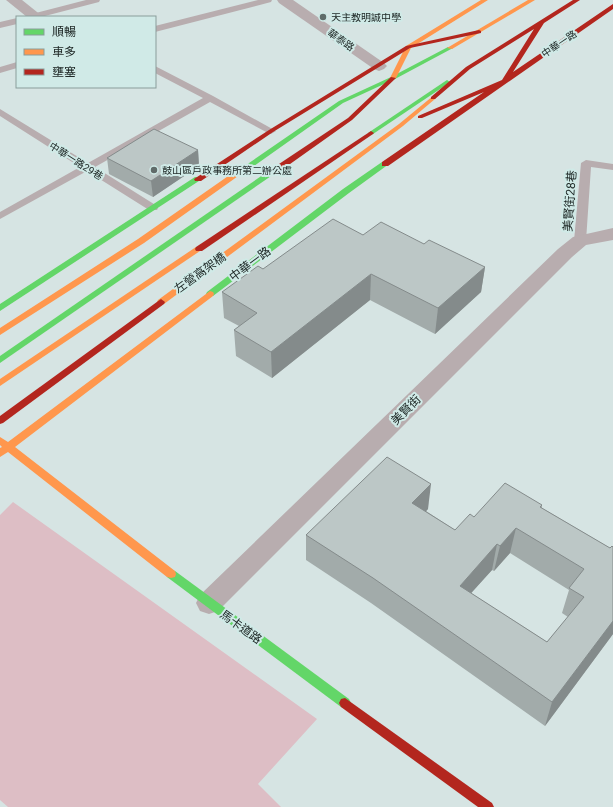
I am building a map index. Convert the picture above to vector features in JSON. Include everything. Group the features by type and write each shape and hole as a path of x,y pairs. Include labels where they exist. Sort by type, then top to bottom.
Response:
{"street":[{"path":"13,0 32,16"},
{"name":"華泰路","path":"284,0 379,66"},
{"path":"0,308 271,131 485,0"},
{"path":"0,332 141,241 341,102 393,78 480,32 532,0"},
{"name":"中華一路","path":"0,383 468,68 577,0"},
{"name":"中華一路","path":"0,453 346,191 613,6"},
{"name":"中華一路","path":"401,125 504,81 542,22"},
{"path":"408,47 480,32"},
{"path":"0,360 350,120 393,78 408,47"},
{"name":"中華一路","path":"401,125 468,68"},
{"name":"左營高架橋","path":"0,421 401,125"},
{"name":"美賢街","path":"209,603 565,253 580,241 613,234"},
{"name":"馬卡道路","path":"0,440 209,603 488,807"}],"lane":[{"path":"36,16 96,0"},
{"path":"156,29 268,0"},
{"path":"57,10 66,16"},
{"path":"0,25 16,21"},
{"path":"0,70 16,65"},
{"path":"156,71 271,131"},
{"path":"0,216 210,98"},
{"name":"中華一路29巷","path":"0,112 153,208"},
{"name":"美賢街28巷","path":"580,241 586,163 613,167"}],"shaded area":[{"path":"13,502 317,719 258,784 281,807 8,807 0,800 0,515"}],"building":[{"path":"154,129 198,150 151,181 107,158"},
{"path":"333,219 363,235 381,222 424,244 429,240 485,267 438,308 371,274 271,352 234,330 257,313 222,292 258,266 263,269"},
{"path":"387,457 431,484 412,503 455,530 470,514 474,517 505,483 542,505 540,507 610,548 612,546 613,547 613,621 552,702 373,578 306,535","holes":["516,528 584,569 569,588 584,597 547,642 460,586 497,544 500,546"]}],"traffic: fast":[{"path":"237,174 341,102 393,78 450,48"},
{"path":"371,133 447,82"},
{"path":"210,294 346,191 385,164"},
{"path":"0,360 273,172"},
{"path":"0,308 198,179"},
{"path":"171,574 345,703"}],"traffic: slow":[{"path":"393,78 408,47 485,0"},
{"path":"450,48 532,0"},
{"path":"161,302 401,125 433,98"},
{"path":"0,332 141,241 237,174"},
{"path":"0,383 199,249"},
{"path":"0,453 210,294"},
{"path":"0,440 171,574"}],"traffic: jam":[{"path":"433,98 468,68 577,0"},
{"path":"420,117 504,81 613,6"},
{"path":"385,164 504,81 542,22"},
{"path":"198,179 271,131 408,47 479,32"},
{"path":"273,172 350,119 393,78"},
{"path":"199,249 371,133"},
{"path":"0,421 161,302"},
{"path":"345,703 488,807"}],"place":[{"name":"天主教明誠中學","path":"323,17"},
{"name":"鼓山區戶政事務所第二辦公處","path":"154,170"}]}
